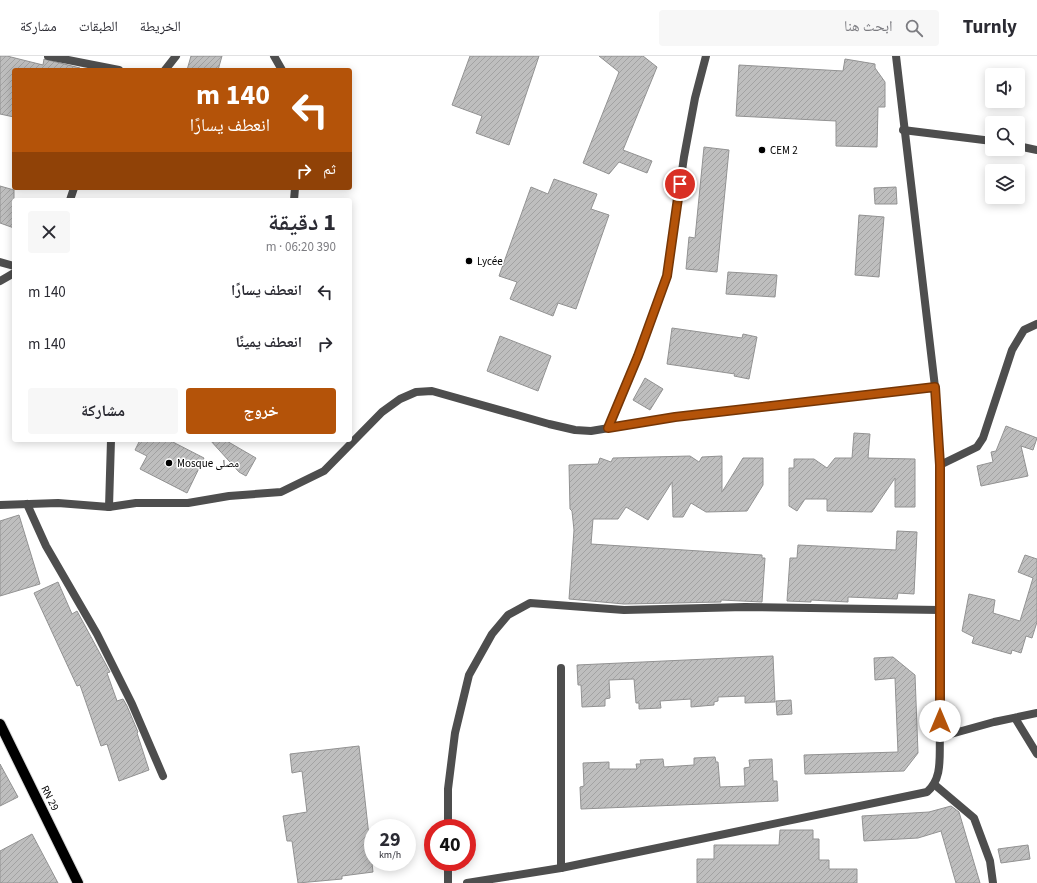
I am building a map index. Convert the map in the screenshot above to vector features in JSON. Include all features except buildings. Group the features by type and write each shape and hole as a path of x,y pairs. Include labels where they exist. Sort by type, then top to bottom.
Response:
{"main road":[{"name":"RN 29","path":"0,724 78,883"}],"street":[{"path":"48,56 109,68"},
{"path":"167,68 176,56"},
{"path":"274,56 281,68"},
{"path":"608,428 638,356 667,276 684,157 695,98 706,56"},
{"path":"468,883 561,868 927,792 935,785 938,777 940,737 940,465 935,387 903,130 896,56"},
{"path":"903,130 985,140"},
{"path":"1025,147 1037,150"},
{"path":"0,262 12,265"},
{"path":"0,281 12,274"},
{"path":"940,465 977,447 984,438 1012,350 1024,330 1037,324"},
{"path":"0,505 58,503 109,507 136,504 188,503 229,496 281,492 324,472 382,412 400,399 416,392 432,391 575,430 591,431 675,417 935,387"},
{"path":"109,507 111,442"},
{"path":"27,504 46,546 97,634 132,704 163,776"},
{"path":"448,819 448,789 455,733 469,675 492,634 508,615 530,603 624,610 745,607 940,610"},
{"path":"561,668 561,868"},
{"path":"940,737 1037,713"},
{"path":"1015,718 1037,754"},
{"path":"935,785 974,818 990,861 994,883"},
{"path":"448,871 448,883"}],"place":[{"name":"CEM 2","path":"762,150"},
{"name":"Lycée","path":"469,261"},
{"name":"Mosque مصلى","path":"169,463"}],"route":[{"path":"680,184 667,276 638,356 608,428 675,417 935,387 940,465 940,721"}]}
